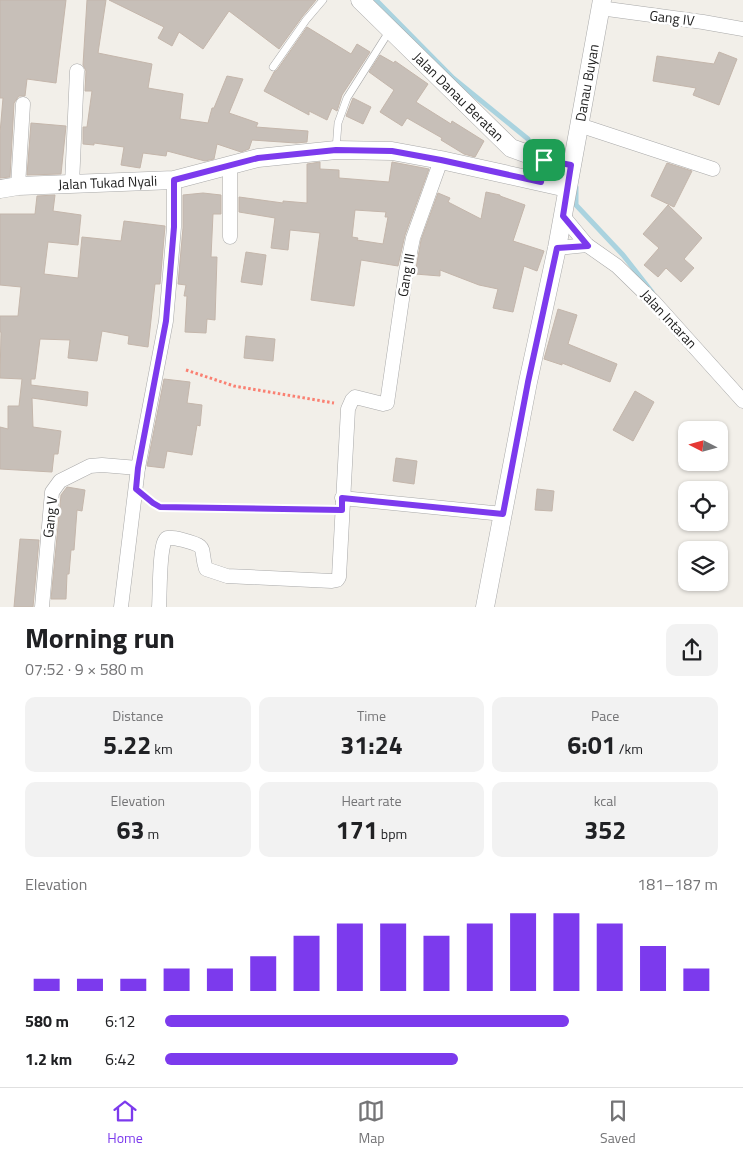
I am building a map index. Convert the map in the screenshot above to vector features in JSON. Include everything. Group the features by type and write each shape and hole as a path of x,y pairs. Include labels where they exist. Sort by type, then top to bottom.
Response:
{"street":[{"name":"Jalan Danau Beratan","path":"360,0 511,148 544,160 571,165"},
{"name":"Gang IV","path":"601,4 743,29"},
{"name":"Danau Buyan","path":"485,607 528,382 557,248 601,4"},
{"path":"72,184 77,70"},
{"path":"18,186 23,104"},
{"path":"579,125 713,169"},
{"name":"Jalan Tukad Nyali","path":"0,189 18,186 174,180 258,158 336,150 392,151 567,188"},
{"name":"Gang III","path":"350,405 356,397 386,404 411,247 429,189 441,160"},
{"path":"541,182 544,160"},
{"path":"230,165 230,237"},
{"path":"121,607 138,468 166,321 174,227 174,180"},
{"name":"Jalan Intaran","path":"563,216 588,246 617,266 632,280 743,401"},
{"path":"557,248 588,246"},
{"path":"159,607 162,554 165,540 169,538 199,545 204,550 206,569 227,576 337,580 347,415 350,405"},
{"name":"Gang V","path":"42,607 52,492 56,486 60,481 90,466 138,468"},
{"path":"342,504 503,514"}],"lane":[{"path":"273,67 306,20 323,0"},
{"path":"336,150 338,123 346,98 390,30"},
{"path":"136,489 160,507 342,504"}],"path":[{"path":"186,370 234,386 350,405"}],"building":[{"path":"0,0 66,0 56,83 27,79 25,96 19,96 14,103 10,177 0,178 0,133 3,98 0,98"},
{"path":"87,0 106,0 98,53 152,64 148,88 183,94 180,119 208,123 212,108 214,108 227,76 243,79 229,113 258,123 256,127 308,131 307,142 252,140 249,149 241,152 217,144 214,159 205,161 167,151 166,156 143,153 140,168 121,165 124,147 94,143 94,145 83,144 83,127 87,127 92,91 85,91 86,71 83,65"},
{"path":"109,0 316,0 279,49 229,11 203,49 179,32 172,46 158,38 164,27"},
{"path":"307,27 351,54 357,44 370,52 342,95 337,111 332,108 327,120 309,111 309,115 264,91 274,72"},
{"path":"719,52 737,59 719,105 693,95 696,88 653,81 657,56 714,64"},
{"path":"380,55 394,63 395,61 428,84 416,102 451,124 452,121 484,141 475,157 464,154 441,140 442,138 407,118 402,126 380,112 394,90 369,72"},
{"path":"353,98 371,107 363,124 346,116"},
{"path":"31,123 66,126 61,174 27,175"},
{"path":"320,162 320,169 339,170 339,178 389,182 392,162 429,169 405,235 398,266 361,260 354,306 311,300 320,233 290,230 288,250 271,248 275,218 239,212 239,197 283,203 283,201 307,203 307,164","holes":["355,210 386,212 385,217 388,217 383,244 357,240 358,238 352,237"]},
{"path":"667,163 692,171 674,207 651,196"},
{"path":"486,192 500,195 525,205 513,241 544,251 537,271 524,266 513,312 493,308 498,289 479,285 440,270 440,276 415,274 421,240 438,193 450,198 448,202 481,219"},
{"path":"203,193 221,195 221,214 213,214 211,257 217,257 215,320 207,319 206,333 185,332 187,296 184,296 186,285 178,284 183,228 183,195"},
{"path":"55,195 53,211 81,215 78,245 48,242 44,274 78,278 82,237 121,241 124,221 165,226 160,284 155,284 148,347 128,344 129,336 102,331 97,361 68,358 70,340 40,339 35,379 31,379 31,385 88,392 87,406 32,398 33,427 61,431 58,454 54,454 52,472 0,469 0,427 8,429 8,406 19,406 22,379 0,378 0,316 18,316 21,287 0,285 0,214 35,214 37,196"},
{"path":"668,205 702,238 684,259 694,268 681,282 666,268 658,277 644,265 659,248 643,234"},
{"path":"246,252 266,255 262,285 241,282"},
{"path":"558,309 577,315 568,344 617,364 610,382 562,363 562,365 544,359"},
{"path":"246,336 275,339 273,361 244,358"},
{"path":"164,379 190,382 187,403 202,405 200,426 197,425 192,455 167,451 164,468 147,466"},
{"path":"635,391 654,402 633,441 613,430"},
{"path":"396,458 417,461 414,484 393,481"},
{"path":"67,487 85,490 82,511 77,510 74,550 71,550 69,574 67,574 66,599 51,599 61,495"},
{"path":"537,489 554,491 552,511 535,510"},
{"path":"20,539 39,540 33,607 14,607"}],"waterway":[{"path":"376,0 453,78 528,139"},
{"path":"576,187 576,205 623,255 652,292"}],"route":[{"path":"336,150 392,151 541,182 544,160 571,165 563,216 588,246 557,248 528,382 503,514 342,498 342,510 160,507 136,489 138,468 166,321 174,227 174,180 258,158 336,150"}]}
